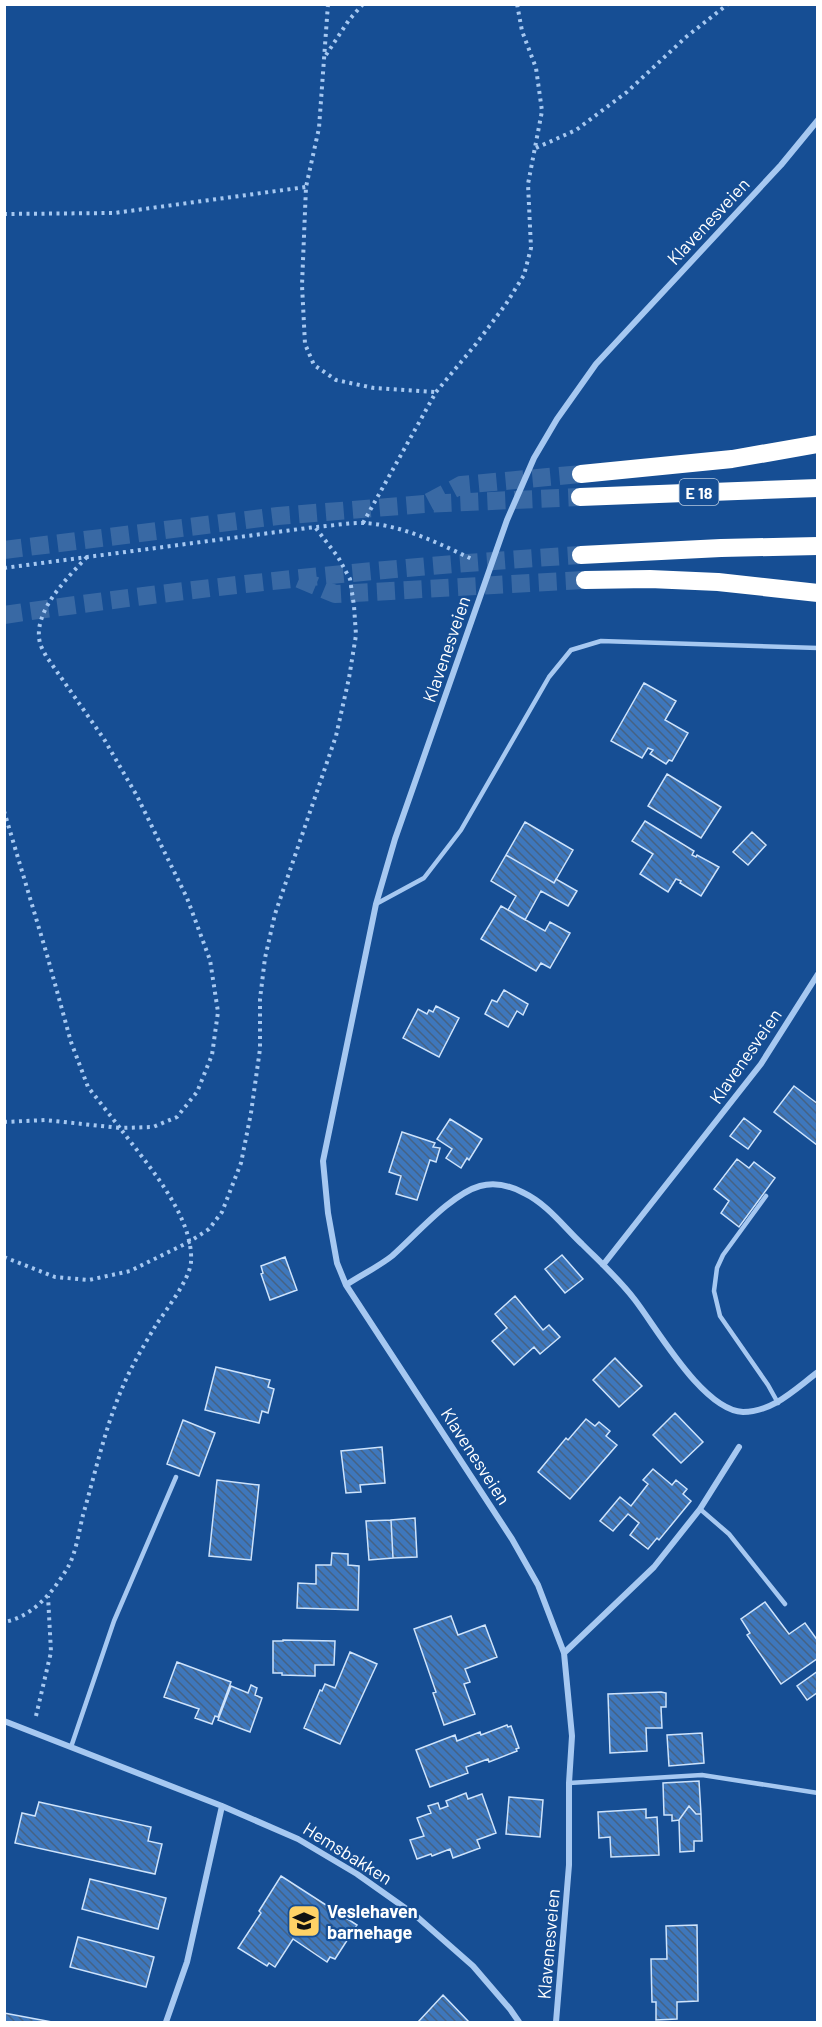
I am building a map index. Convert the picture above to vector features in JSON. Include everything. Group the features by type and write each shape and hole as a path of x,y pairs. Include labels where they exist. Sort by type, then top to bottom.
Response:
{"highway":[{"path":"581,474 732,459 818,444"},
{"name":"E 18","path":"580,497 818,488"},
{"path":"581,555 818,546"},
{"path":"585,580 650,579 718,582 818,593"}],"street":[{"name":"Klavenesveien","path":"556,2022 569,1865 569,1783 572,1736 564,1653 538,1585 512,1539 346,1285 337,1263 328,1213 323,1161 376,904 395,839 507,520 534,458 557,419 596,364 781,165 818,120"},
{"name":"Klavenesveien","path":"603,1265 754,1072 818,974"},
{"path":"346,1285 390,1257 463,1193 481,1185 496,1184 526,1194 544,1207 603,1265 635,1300 696,1383 716,1401 741,1412 761,1410 778,1402 818,1372"},
{"path":"564,1653 654,1567 700,1509 739,1447"},
{"name":"Hemsbakken","path":"4,1721 222,1806 298,1839 357,1874 415,1915 473,1966 519,2022"},
{"path":"166,2022 187,1962 222,1806"}],"lane":[{"path":"376,904 424,878 461,830 549,678 571,650 601,641 818,648"},
{"path":"766,1196 723,1255 717,1268 714,1291 720,1316 778,1402"},
{"path":"71,1747 114,1621 176,1477"},
{"path":"700,1509 729,1534 785,1604"},
{"path":"569,1783 702,1774 818,1793"}],"path":[{"path":"328,4 319,128 306,187 302,285 305,344 314,365 336,380 374,388 436,392"},
{"path":"326,56 349,20 363,4"},
{"path":"363,523 436,392 476,344 524,275 531,248 528,184 542,111 536,68 522,31 517,4"},
{"path":"535,148 576,130 627,92 686,37 728,4"},
{"path":"4,214 114,213 306,187"},
{"path":"4,568 315,527 363,523 398,529 443,546 490,568"},
{"path":"4,1257 55,1277 89,1280 130,1271 189,1242 208,1229 222,1212 241,1163 251,1113 260,1049 260,999 265,958 275,914 336,736 356,635 350,579 338,557 315,527"},
{"path":"4,1122 45,1120 120,1128 153,1126 177,1117 197,1092 212,1055 218,1012 210,960 187,898 137,796 104,739 45,656 39,642 39,628 48,604 61,585 87,557"},
{"path":"4,811 71,1042 88,1087 166,1189 179,1213 189,1242 191,1264 179,1291 129,1373 103,1437 69,1565 48,1595 27,1613 4,1622"},
{"path":"32,1732 51,1652 48,1595"}],"building":[{"path":"644,683 676,701 665,720 688,733 672,761 669,760 666,764 650,754 653,750 648,748 642,758 611,741"},
{"path":"667,774 721,807 701,838 648,806"},
{"path":"645,821 694,851 692,855 696,857 697,855 719,867 701,896 676,879 668,892 640,874 653,854 632,841"},
{"path":"525,822 573,850 554,883 506,855"},
{"path":"752,832 766,845 748,865 733,852"},
{"path":"506,855 554,883 556,879 577,891 568,906 541,891 525,920 508,910 516,896 491,881"},
{"path":"501,906 545,931 550,922 570,933 550,968 541,963 536,971 481,939"},
{"path":"504,990 528,1004 523,1015 517,1011 508,1027 485,1014 492,1000 497,1002"},
{"path":"436,1006 459,1018 439,1057 403,1038 418,1009 427,1014 429,1010 433,1012"},
{"path":"794,1086 818,1104 817,1145 774,1112"},
{"path":"744,1118 761,1131 748,1149 730,1136"},
{"path":"450,1119 482,1139 461,1168 446,1158 452,1149 437,1139"},
{"path":"402,1132 435,1143 433,1147 440,1148 436,1162 430,1160 417,1200 396,1194 401,1176 389,1172"},
{"path":"737,1159 749,1168 754,1162 775,1178 739,1227 721,1213 729,1201 714,1189"},
{"path":"562,1255 583,1279 565,1293 545,1269"},
{"path":"285,1257 297,1290 270,1300 261,1274 263,1273 261,1266"},
{"path":"515,1296 543,1330 549,1325 560,1337 540,1354 534,1347 514,1365 492,1341 507,1328 495,1314"},
{"path":"615,1358 642,1386 619,1407 593,1380"},
{"path":"216,1367 270,1380 268,1387 274,1389 268,1413 262,1411 259,1423 205,1410"},
{"path":"675,1413 703,1442 681,1463 653,1435"},
{"path":"586,1419 595,1426 599,1422 610,1431 606,1436 617,1445 570,1499 538,1472 566,1438 568,1440"},
{"path":"183,1420 215,1433 199,1476 167,1464"},
{"path":"382,1447 385,1483 360,1485 361,1492 346,1493 341,1451"},
{"path":"653,1469 672,1485 676,1480 687,1489 683,1494 691,1501 659,1540 657,1538 648,1549 630,1535 639,1523 628,1514 613,1531 600,1521 620,1497 631,1506 648,1484 643,1480"},
{"path":"217,1480 259,1485 251,1560 209,1556"},
{"path":"415,1518 417,1557 393,1558 391,1520"},
{"path":"391,1520 393,1558 369,1560 366,1521"},
{"path":"332,1553 348,1554 348,1565 359,1566 358,1610 297,1608 298,1583 316,1584 316,1565 331,1565"},
{"path":"765,1602 789,1634 805,1623 818,1641 818,1658 781,1684 747,1635 750,1633 741,1619"},
{"path":"451,1616 458,1635 485,1625 497,1657 465,1669 470,1682 464,1684 475,1714 444,1725 433,1693 436,1692 414,1629"},
{"path":"273,1641 335,1641 334,1665 315,1665 315,1676 273,1673"},
{"path":"350,1652 377,1664 340,1744 304,1728 320,1690 322,1691 325,1684 335,1688"},
{"path":"177,1662 231,1682 218,1717 215,1716 212,1724 195,1718 199,1709 164,1697"},
{"path":"818,1671 818,1692 807,1700 797,1686"},
{"path":"251,1685 257,1688 255,1695 262,1698 250,1732 218,1720 231,1686 248,1693"},
{"path":"666,1693 666,1707 661,1707 662,1728 646,1728 647,1751 610,1753 608,1694"},
{"path":"507,1725 511,1726 519,1748 516,1749 517,1751 489,1762 488,1759 466,1767 468,1773 430,1787 416,1750 455,1735 457,1741"},
{"path":"702,1733 704,1763 669,1766 667,1735"},
{"path":"699,1781 701,1814 696,1814 689,1806 679,1820 672,1821 672,1815 664,1815 663,1783"},
{"path":"466,1793 468,1799 482,1794 496,1833 477,1840 480,1848 453,1858 450,1849 417,1859 410,1840 424,1836 417,1818 431,1813 428,1806 438,1803 440,1809 448,1806 446,1801"},
{"path":"509,1797 543,1800 540,1837 506,1834"},
{"path":"39,1802 151,1827 148,1841 162,1844 155,1874 15,1843 22,1813 35,1816"},
{"path":"689,1806 696,1814 701,1814 702,1841 694,1841 694,1851 680,1852 679,1820"},
{"path":"646,1809 646,1818 657,1817 659,1855 611,1857 610,1837 599,1838 598,1812"},
{"path":"281,1876 357,1925 335,1959 330,1957 327,1962 293,1939 275,1967 269,1963 267,1966 238,1948 261,1913 259,1911"},
{"path":"90,1879 166,1898 158,1929 82,1909"},
{"path":"697,1925 698,2001 677,2002 677,2019 656,2020 656,2002 652,2002 651,1959 667,1959 666,1926"},
{"path":"78,1937 154,1957 146,1987 70,1967"},
{"path":"443,1995 469,2022 418,2022"},
{"path":"4,2013 52,2022 4,2022"}],"tunnel":[{"path":"429,502 461,485 581,474"},
{"path":"4,550 278,516 424,504 580,497"},
{"path":"4,615 292,579 581,555"},
{"path":"299,579 335,594 585,580"}],"place":[{"name":"Veslehaven barnehage","path":"304,1921"}]}
